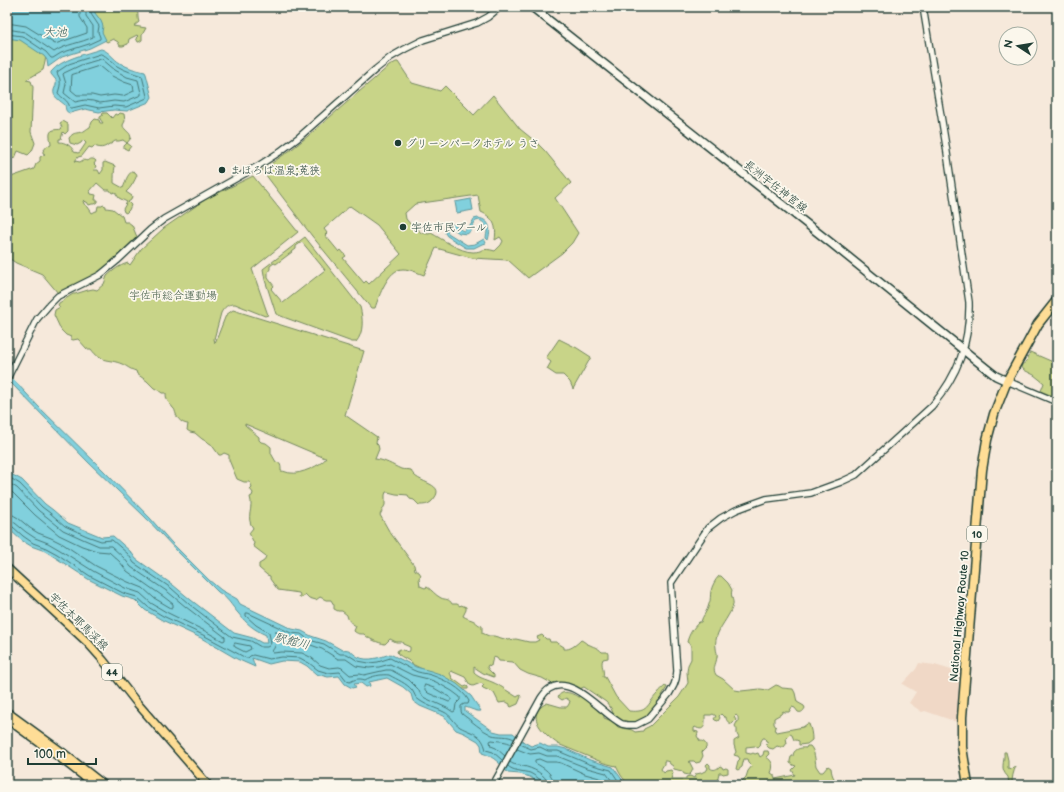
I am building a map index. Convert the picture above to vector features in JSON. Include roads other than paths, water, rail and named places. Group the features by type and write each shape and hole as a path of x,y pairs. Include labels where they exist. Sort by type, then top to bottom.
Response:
{"highway":[{"name":"National Highway Route 10","path":"968,785 962,747 962,718 985,448 991,425 1007,381 1038,324 1057,300"}],"main road":[{"name":"長洲宇佐神宮線","path":"532,7 825,238 991,372 1007,381"},
{"name":"宇佐本耶馬渓線","path":"7,568 86,642 103,660 133,698 208,785"},
{"path":"7,712 104,785"},
{"path":"7,719 96,785"}],"street":[{"path":"7,379 37,319 54,300 64,292 100,275 164,219 258,166 286,147 391,57 422,40 488,17 500,7"},
{"path":"493,785 541,698 551,688 566,686 580,692 622,724 636,725 648,719 671,690 675,682 676,675 671,583 705,531 721,518 752,504 775,498 811,493 848,480 856,475 932,406 945,390 950,381 960,362 964,350 969,315 968,295 946,146 923,7"},
{"path":"1007,381 1057,402"}],"water":[{"name":"大池","path":"7,7 95,7 95,13 101,21 103,26 102,32 106,40 90,48 62,57 48,67 47,60 44,56 20,40 7,38"},
{"path":"101,49 106,51 123,65 145,72 152,97 149,102 127,111 114,110 99,112 85,109 68,113 65,105 54,95 56,80 51,72 55,67 67,60"},
{"path":"471,199 473,210 457,213 455,202"},
{"path":"478,218 488,223 490,233 488,240 486,238 487,231 484,223 478,220 467,234 459,233 451,227 448,228 447,231 467,245 475,244 484,239 486,243 474,248 466,248 447,236 445,233 444,230 448,224 453,224 464,231 470,226 474,219"},
{"name":"駅館川","path":"13,379 209,580 221,590 237,599 240,604 292,629 302,631 326,641 342,650 349,650 358,657 366,659 390,654 416,667 440,674 457,684 471,696 481,711 465,707 465,711 493,731 513,733 531,746 540,743 548,747 566,749 590,760 613,767 626,785 542,785 530,777 508,773 494,759 482,753 481,745 478,741 456,730 444,716 420,706 413,701 411,694 403,687 387,678 369,682 370,686 366,687 361,683 354,684 356,687 352,688 345,684 339,676 328,677 316,674 300,662 282,661 269,664 252,658 255,667 237,659 201,638 162,620 145,610 135,600 122,596 88,579 45,551 31,546 21,540 7,529 7,471 22,480 45,504 68,523 102,537 113,536 131,552 136,559 173,585 234,633 253,638 262,643 267,643 266,635 244,620 227,599 218,592 145,517 88,462 11,383"}],"place":[{"name":"グリーンパークホテル うさ","path":"398,143"},
{"name":"まほろば温泉;菟狭","path":"222,170"},
{"name":"宇佐市民プール","path":"403,227"}],"park label":[{"name":"宇佐市総合運動場","path":"173,295"}]}
